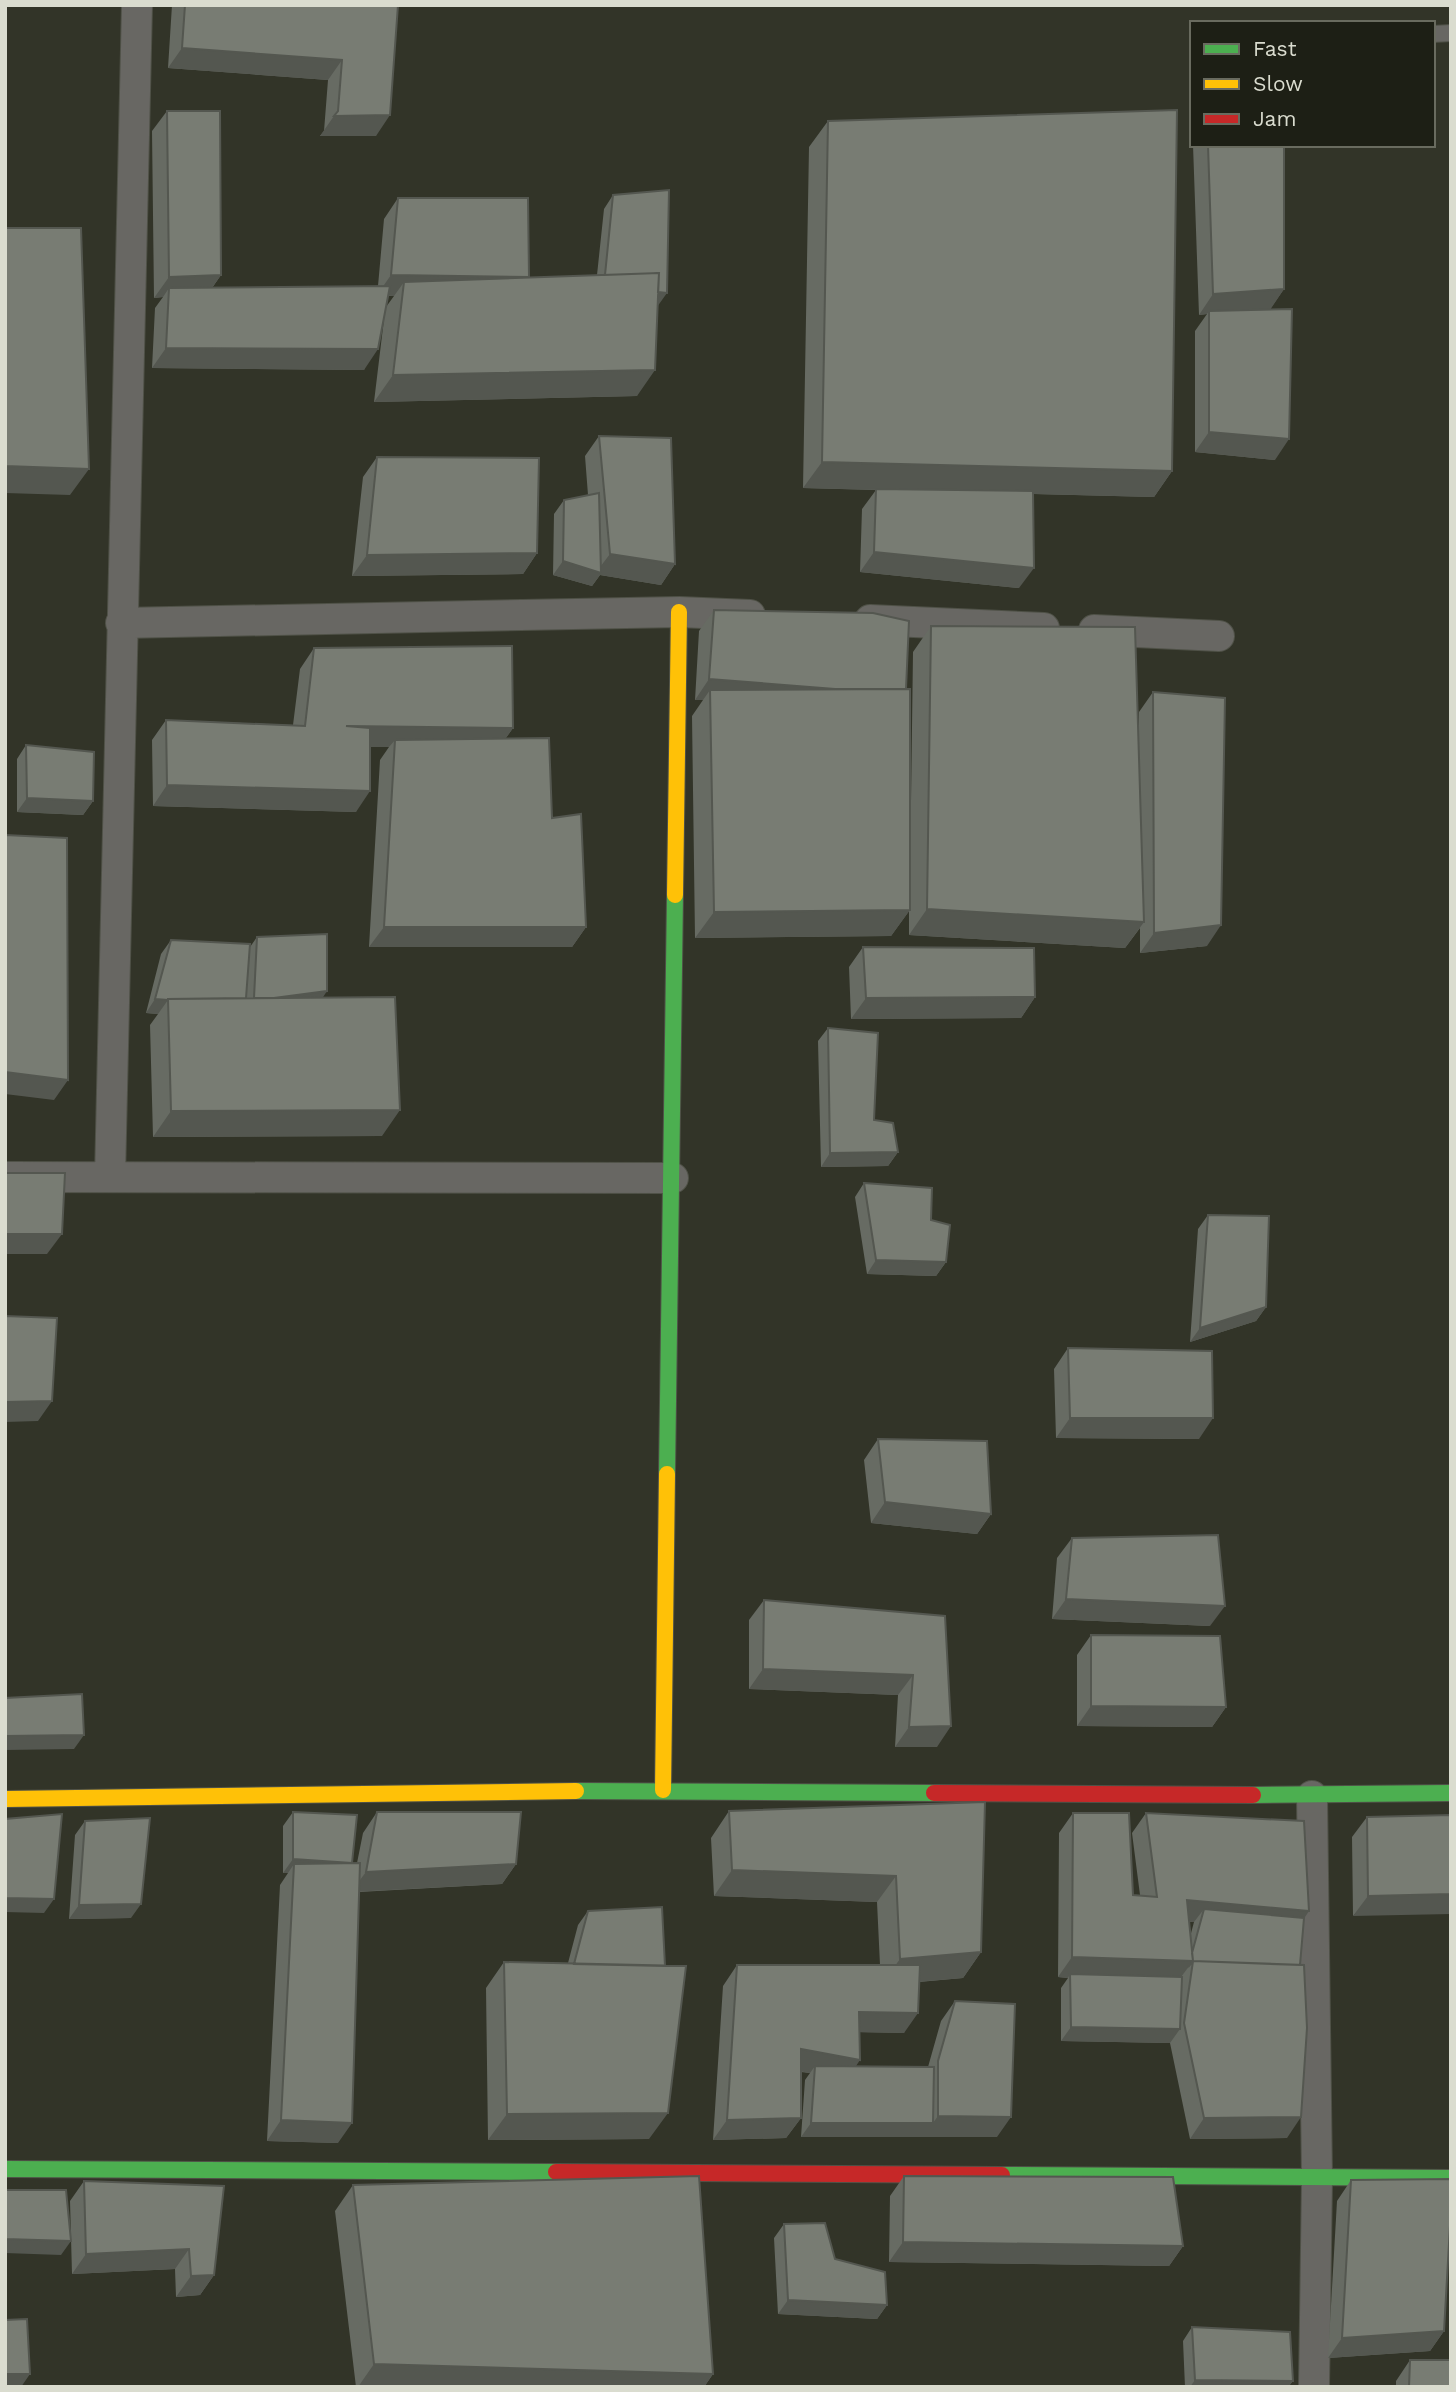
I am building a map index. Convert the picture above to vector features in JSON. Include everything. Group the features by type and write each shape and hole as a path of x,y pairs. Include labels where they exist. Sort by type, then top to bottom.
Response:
{"street":[{"path":"110,1177 137,5"},
{"path":"121,623 679,612 776,616"},
{"path":"663,1790 679,612"},
{"path":"845,619 1219,636"},
{"path":"5,1177 673,1178"},
{"path":"5,1799 663,1790 1312,1796 1451,1793"},
{"path":"1312,1796 1317,2178 1314,2387"},
{"path":"5,2169 1451,2178"}],"building":[{"path":"185,5 398,5 390,115 334,116 338,111 342,60 182,48"},
{"path":"1177,110 1172,471 822,462 828,121"},
{"path":"167,111 220,111 221,275 169,277"},
{"path":"1208,147 1284,147 1284,289 1213,294"},
{"path":"669,190 667,293 658,292 659,273 605,275 613,195"},
{"path":"398,198 528,198 529,277 391,275"},
{"path":"5,228 81,228 89,469 5,466"},
{"path":"659,273 655,370 393,375 404,282"},
{"path":"390,286 378,349 166,348 169,288"},
{"path":"1292,309 1289,439 1209,432 1209,311"},
{"path":"599,436 671,438 675,564 610,554"},
{"path":"377,457 539,458 537,553 367,555"},
{"path":"876,489 1033,491 1034,568 874,552"},
{"path":"599,493 601,573 563,561 564,500"},
{"path":"714,610 873,613 909,621 906,689 835,689 709,679"},
{"path":"931,626 1135,627 1144,922 927,909"},
{"path":"512,646 513,728 346,726 370,728 370,791 167,785 166,720 305,726 314,648"},
{"path":"910,689 910,910 714,912 710,690"},
{"path":"1153,692 1225,698 1221,925 1154,933"},
{"path":"549,738 552,818 581,814 586,927 384,927 395,740"},
{"path":"26,745 94,752 93,801 27,798"},
{"path":"5,835 67,838 68,1080 5,1072"},
{"path":"327,934 327,991 254,998 257,937"},
{"path":"171,940 250,944 246,998 155,999"},
{"path":"863,947 1034,948 1035,997 866,998"},
{"path":"395,997 400,1110 171,1111 168,999"},
{"path":"828,1028 878,1033 874,1120 893,1123 898,1152 830,1153"},
{"path":"5,1173 65,1173 62,1234 5,1234"},
{"path":"864,1183 932,1188 931,1220 950,1225 946,1262 876,1260"},
{"path":"1208,1215 1269,1216 1266,1307 1200,1328"},
{"path":"5,1316 57,1318 52,1401 5,1402"},
{"path":"1068,1348 1212,1351 1213,1418 1070,1418"},
{"path":"878,1439 987,1441 991,1514 885,1502"},
{"path":"1218,1535 1225,1606 1066,1599 1072,1538"},
{"path":"764,1600 945,1616 951,1726 909,1727 913,1675 763,1669"},
{"path":"1091,1635 1220,1636 1226,1707 1091,1706"},
{"path":"82,1694 84,1735 5,1736 5,1698"},
{"path":"985,1802 981,1952 900,1959 896,1876 732,1870 729,1811"},
{"path":"293,1812 357,1815 352,1863 293,1859"},
{"path":"377,1812 521,1812 516,1864 366,1872"},
{"path":"1073,1813 1129,1813 1133,1895 1157,1897 1146,1813 1304,1821 1309,1911 1187,1900 1193,1961 1072,1957"},
{"path":"62,1814 54,1899 5,1898 5,1819"},
{"path":"1451,1815 1451,1894 1368,1896 1367,1817"},
{"path":"150,1818 141,1904 79,1905 85,1821"},
{"path":"360,1863 352,2123 281,2120 294,1864"},
{"path":"662,1907 665,1966 574,1964 588,1911"},
{"path":"1204,1909 1304,1918 1300,1965 1193,1961 1192,1953"},
{"path":"1193,1961 1304,1965 1307,2028 1301,2117 1204,2118 1184,2023"},
{"path":"504,1962 686,1966 668,2113 507,2114"},
{"path":"737,1965 920,1965 918,2013 859,2012 860,2060 801,2049 801,2118 727,2120"},
{"path":"1070,1974 1182,1977 1180,2029 1071,2027"},
{"path":"955,2001 1015,2004 1011,2117 938,2116 938,2061"},
{"path":"815,2066 934,2067 933,2123 811,2123"},
{"path":"699,2176 713,2374 374,2364 353,2185"},
{"path":"904,2176 1173,2177 1183,2246 903,2242"},
{"path":"1451,2179 1451,2226 1444,2331 1342,2338 1351,2180"},
{"path":"84,2181 224,2186 214,2275 191,2276 189,2249 86,2254"},
{"path":"5,2190 66,2190 71,2241 5,2239"},
{"path":"825,2223 835,2259 885,2272 887,2305 788,2300 784,2224"},
{"path":"27,2319 30,2374 5,2374 5,2320"},
{"path":"1192,2327 1290,2332 1293,2381 1195,2380"},
{"path":"1410,2360 1451,2360 1451,2387 1409,2387"}],"traffic: fast":[{"path":"667,1474 675,895"},
{"path":"576,1791 934,1793"},
{"path":"1253,1795 1451,1793"},
{"path":"5,2169 556,2172"},
{"path":"1002,2175 1451,2178"}],"traffic: slow":[{"path":"675,895 679,612"},
{"path":"663,1790 667,1474"},
{"path":"5,1799 576,1791"}],"traffic: jam":[{"path":"934,1793 1253,1795"},
{"path":"556,2172 1002,2175"}]}
